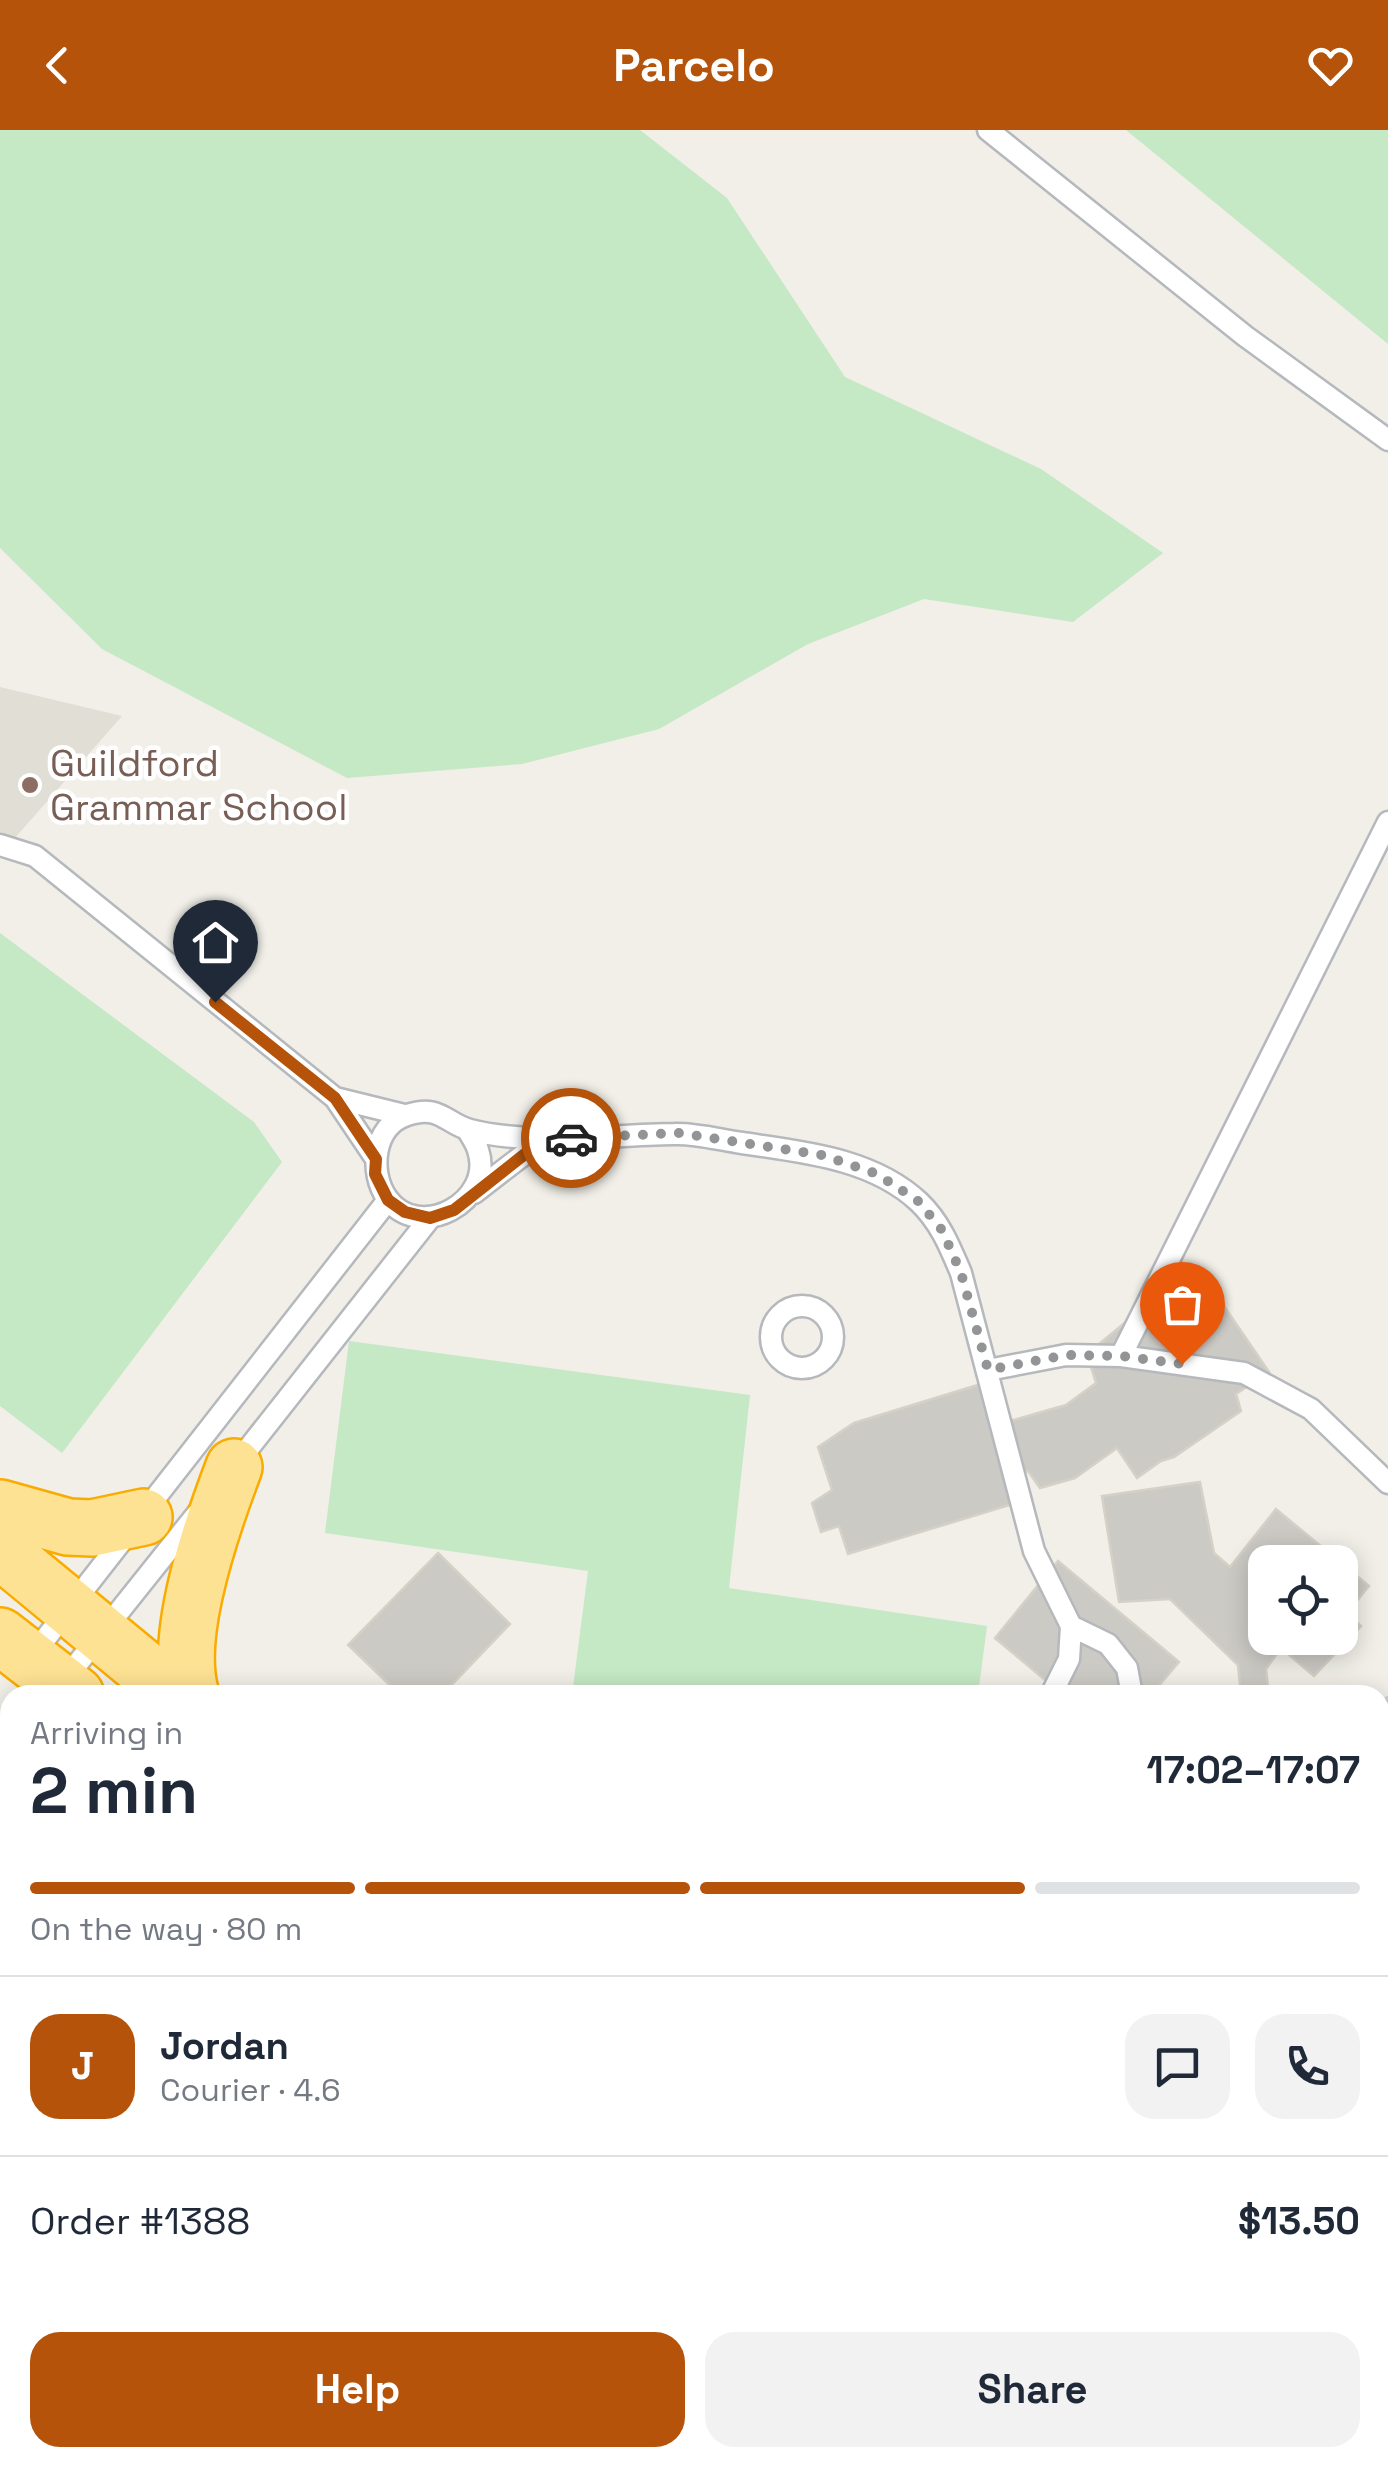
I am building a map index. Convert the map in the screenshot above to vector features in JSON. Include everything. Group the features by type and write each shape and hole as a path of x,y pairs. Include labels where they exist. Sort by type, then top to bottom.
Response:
{"highway":[{"path":"189,1685 186,1666 191,1622 209,1532 234,1467"},
{"path":"0,1508 68,1527 92,1528 144,1517"},
{"path":"0,1550 164,1685"}],"lane":[{"path":"988,130 1245,336 1388,440"},
{"path":"1121,1356 1388,822"},
{"path":"0,845 35,856 335,1098 376,1159"},
{"path":"335,1098 404,1115 445,1114 467,1130 479,1151 480,1175 470,1196"},
{"path":"404,1115 387,1130 377,1149 375,1174 388,1200 405,1212 430,1218 454,1210 544,1139"},
{"path":"467,1130 544,1139 679,1133 822,1155 877,1174 918,1201 942,1230 961,1273 1034,1551 1071,1626 1069,1659 1056,1685"},
{"path":"42,1668 87,1622 144,1517 388,1200"},
{"path":"42,1668 234,1467 430,1218"},
{"path":"988,1370 1066,1355 1121,1356 1244,1373 1311,1408 1388,1483"},
{"path":"1071,1626 1108,1644 1126,1668 1130,1685"}],"shaded area":[{"name":"Guildford Grammar School","path":"0,687 122,716 0,855"}],"green space":[{"path":"0,130 640,130 727,198 845,377 1041,469 1163,553 1073,622 924,599 808,644 659,729 522,764 347,778 102,649 0,548"},
{"path":"1126,130 1388,130 1388,344"},
{"path":"0,933 254,1122 282,1162 62,1453 0,1406"},
{"path":"349,1341 750,1395 729,1588 987,1626 979,1685 573,1685 588,1571 325,1533"}],"building":[{"path":"1200,1271 1269,1372 1236,1394 1241,1411 1137,1478 1117,1448 1075,1478 1040,1488 1028,1471 1005,1478 1013,1504 848,1554 839,1526 821,1532 812,1503 832,1490 818,1447 854,1423 984,1383 1010,1421 1066,1405 1096,1383 1087,1354 1179,1278"},
{"path":"1200,1482 1214,1553 1230,1567 1276,1509 1319,1545 1248,1545 1248,1655 1276,1655 1266,1669 1268,1685 1240,1685 1238,1665 1170,1599 1119,1602 1102,1496"},
{"path":"438,1553 510,1624 452,1685 390,1685 348,1645"},
{"path":"1058,1561 1179,1662 1159,1685 1051,1685 995,1638"},
{"path":"1358,1577 1369,1586 1358,1600"},
{"path":"1289,1655 1334,1655 1314,1676"}],"way so far":[{"path":"571,1138 679,1133 822,1155 877,1174 918,1201 942,1230 961,1273 988,1370 1066,1355 1121,1356 1182,1364"}],"place":[{"name":"Guildford Grammar School","path":"30,785"}],"route":[{"path":"215,1002 335,1098 376,1159 375,1174 388,1200 405,1212 430,1218 454,1210 544,1139 571,1138"}]}
